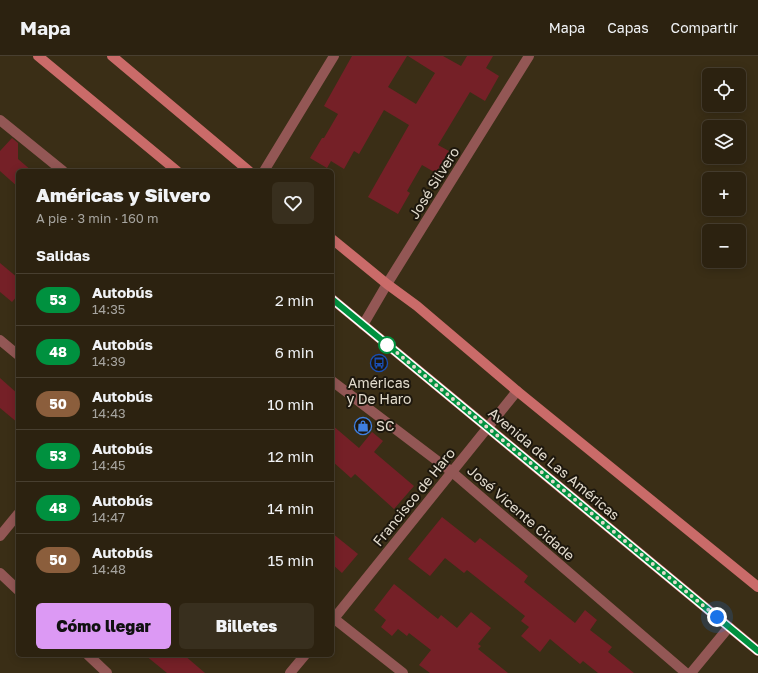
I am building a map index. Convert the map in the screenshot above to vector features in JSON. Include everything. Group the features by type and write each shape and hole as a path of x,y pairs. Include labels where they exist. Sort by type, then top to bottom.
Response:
{"main road":[{"path":"38,56 175,169"},
{"path":"112,56 247,169"},
{"path":"334,241 387,284 417,306 518,391 758,587"},
{"name":"Avenida de Las Américas","path":"334,301 758,651"}],"street":[{"path":"265,169 334,56"},
{"name":"José Silvero","path":"363,325 529,56"},
{"path":"0,120 61,169"},
{"path":"0,340 16,353"},
{"name":"José Vicente Cidade","path":"334,384 452,472 686,673"},
{"name":"Francisco de Haro","path":"334,618 518,391"},
{"path":"0,536 16,516"},
{"path":"0,573 16,588"},
{"path":"334,620 403,673"},
{"path":"691,673 729,627"},
{"path":"90,657 107,673"},
{"path":"290,673 303,657"}],"building":[{"path":"352,56 407,56 388,87 416,104 435,73 408,56 443,56 461,66 467,56 493,56 486,68 499,76 485,101 470,92 438,145 449,151 436,173 422,165 407,191 410,193 398,214 368,197 409,125 384,110 359,154 354,151 344,169 331,161 327,168 310,158 338,114 324,106"},
{"path":"12,138 18,143 18,159 30,169 16,169 16,185 0,171 0,151"},
{"path":"0,263 16,276 16,297 12,302 0,292"},
{"path":"0,378 16,392 16,421 0,408"},
{"path":"334,427 359,448 372,432 383,441 374,452 414,486 394,509 355,474 351,478 334,463"},
{"path":"442,517 475,543 480,538 517,567 528,576 524,582 575,623 585,610 597,620 590,630 612,647 608,652 634,673 598,673 583,661 580,664 550,639 540,652 521,636 529,627 521,621 525,616 467,570 464,573 445,558 430,576 408,559"},
{"path":"334,535 358,554 342,573 334,566"},
{"path":"394,584 438,619 441,615 457,628 471,612 491,628 478,644 481,646 478,649 508,673 430,673 419,665 431,650 409,633 407,636 398,629 392,636 381,627 386,620 374,610"},
{"path":"147,657 186,657 205,673 167,673"}],"bus line":[{"name":"53","path":"334,301 758,651"}],"place":[{"name":"Américas y De Haro","path":"379,363"},
{"name":"SC","path":"363,426"}],"route":[{"path":"387,345 384,342 717,617"}]}
